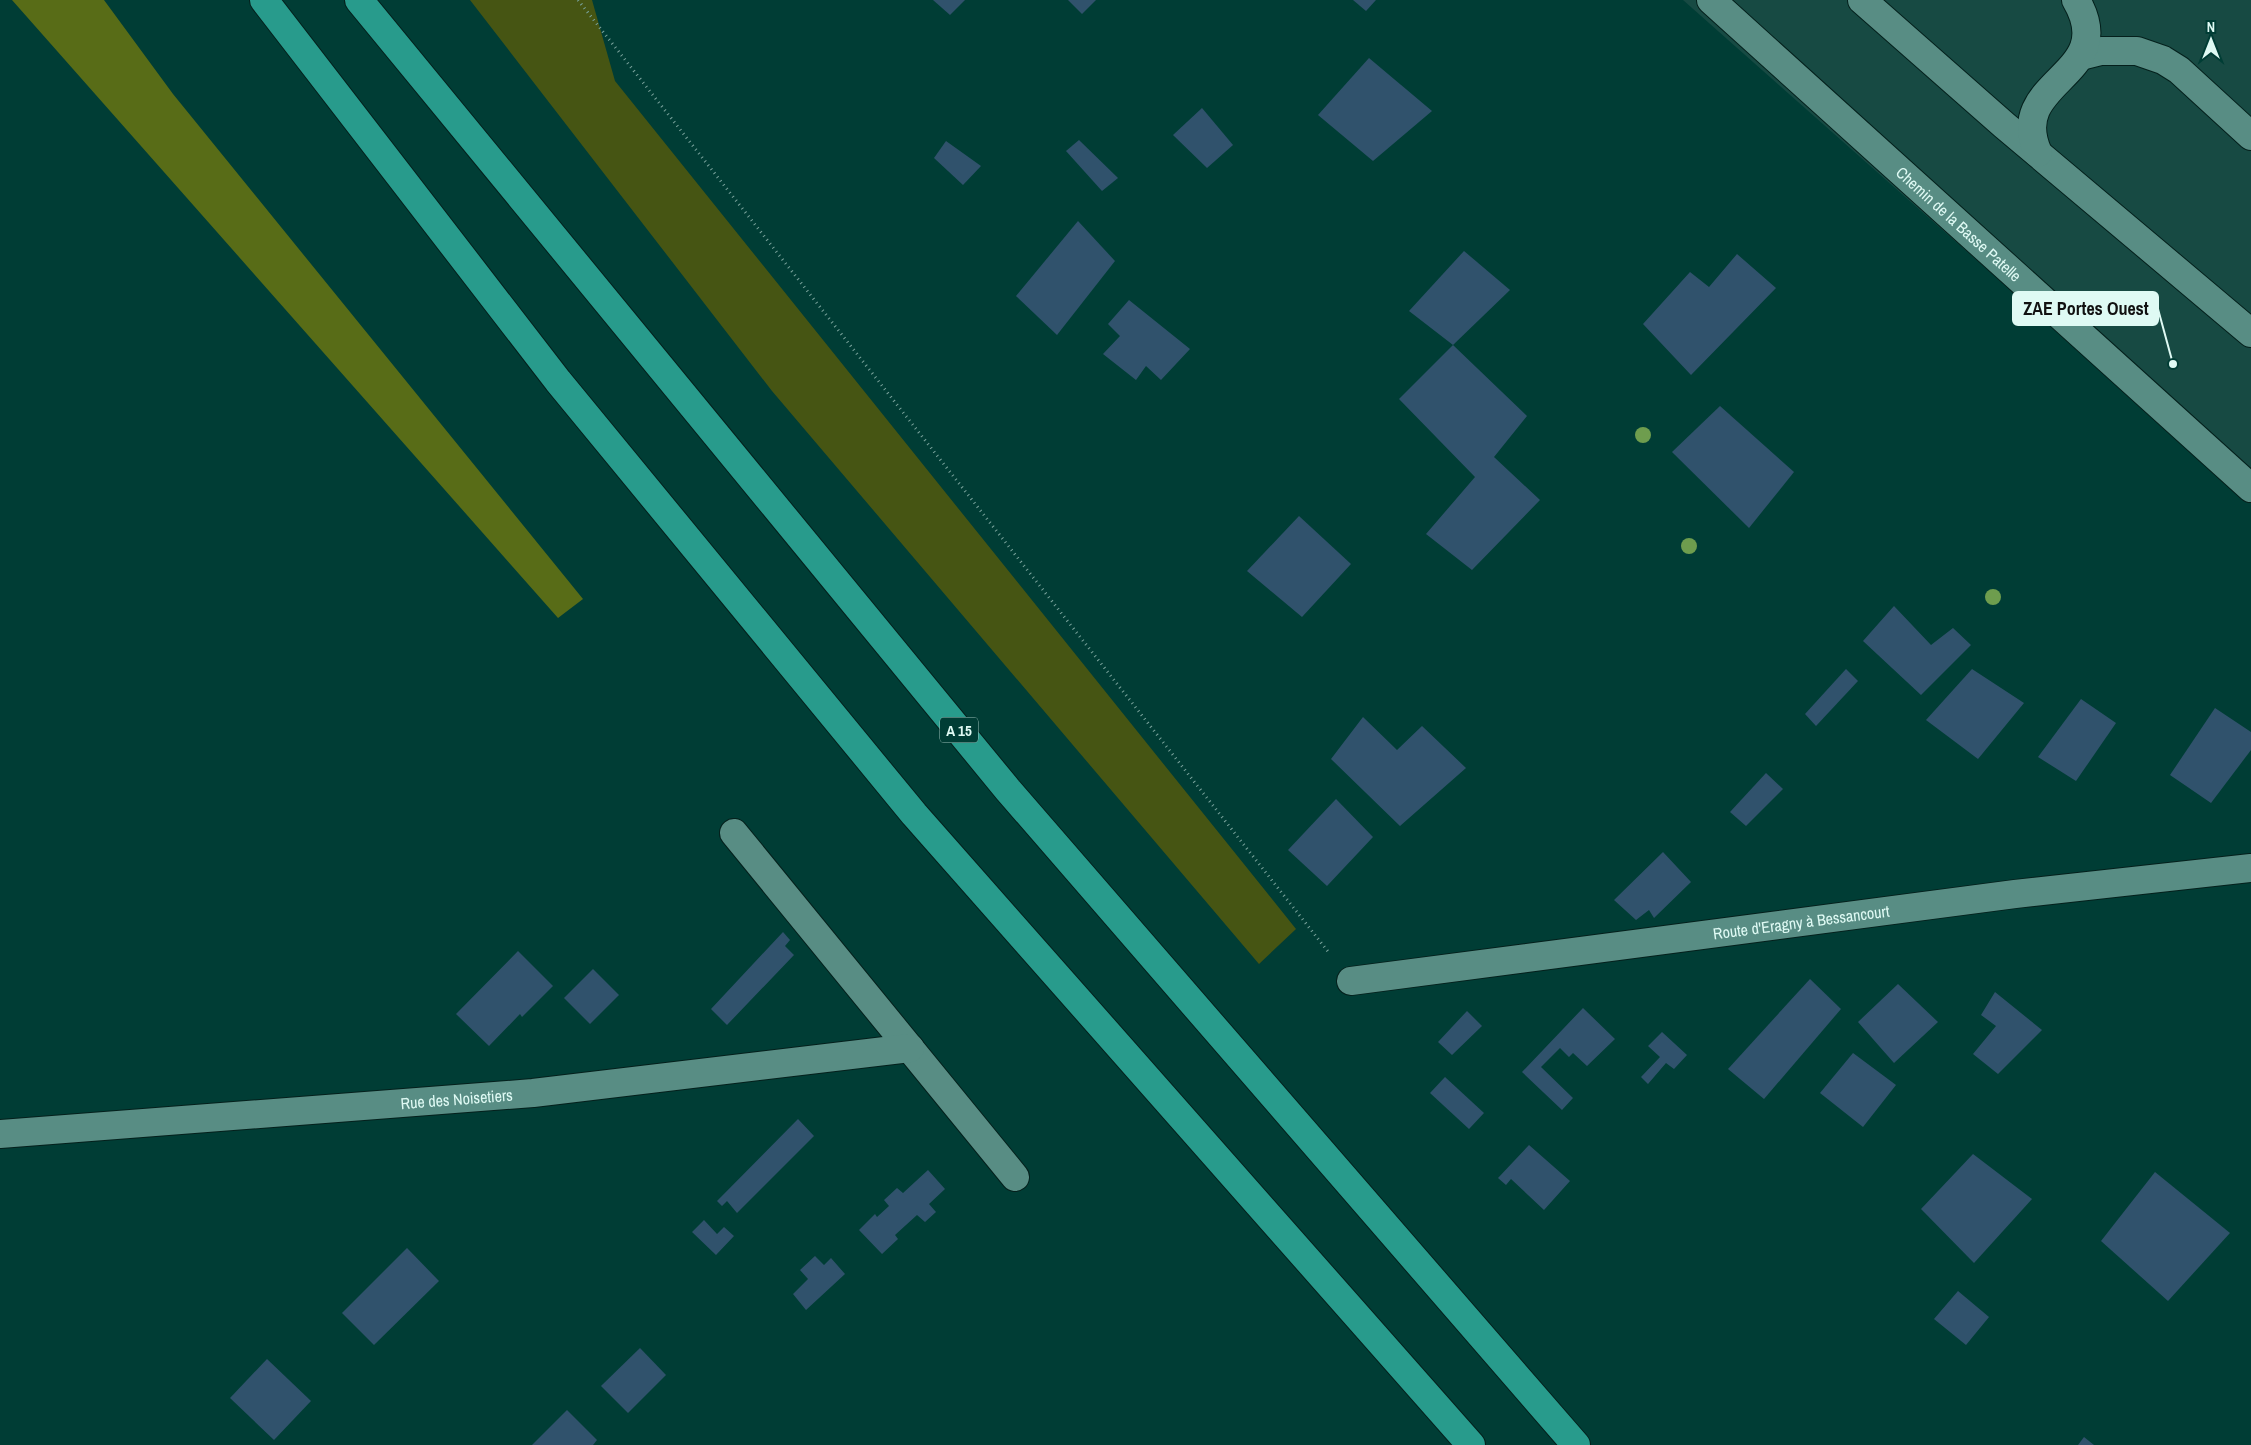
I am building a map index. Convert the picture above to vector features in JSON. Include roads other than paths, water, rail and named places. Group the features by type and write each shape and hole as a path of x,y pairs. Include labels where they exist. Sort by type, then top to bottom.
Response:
{"highway":[{"path":"264,0 558,381 914,814 1471,1445"},
{"name":"A 15","path":"359,0 1008,790 1576,1445"}],"street":[{"name":"Chemin de la Basse Patelle","path":"1710,0 2251,488"},
{"path":"1862,0 2038,154 2251,333"},
{"path":"2038,154 2032,141 2032,115 2040,101 2081,56 2086,35 2084,20 2076,0"},
{"path":"2081,56 2101,51 2137,51 2163,60 2178,70 2251,136"},
{"path":"734,833 1015,1176"},
{"name":"Route d'Eragny à Bessancourt","path":"1351,981 2015,894 2251,868"},
{"name":"Rue des Noisetiers","path":"0,1134 533,1093 910,1048"}],"place":[{"name":"ZAE Portes Ouest","path":"2173,364"}]}
